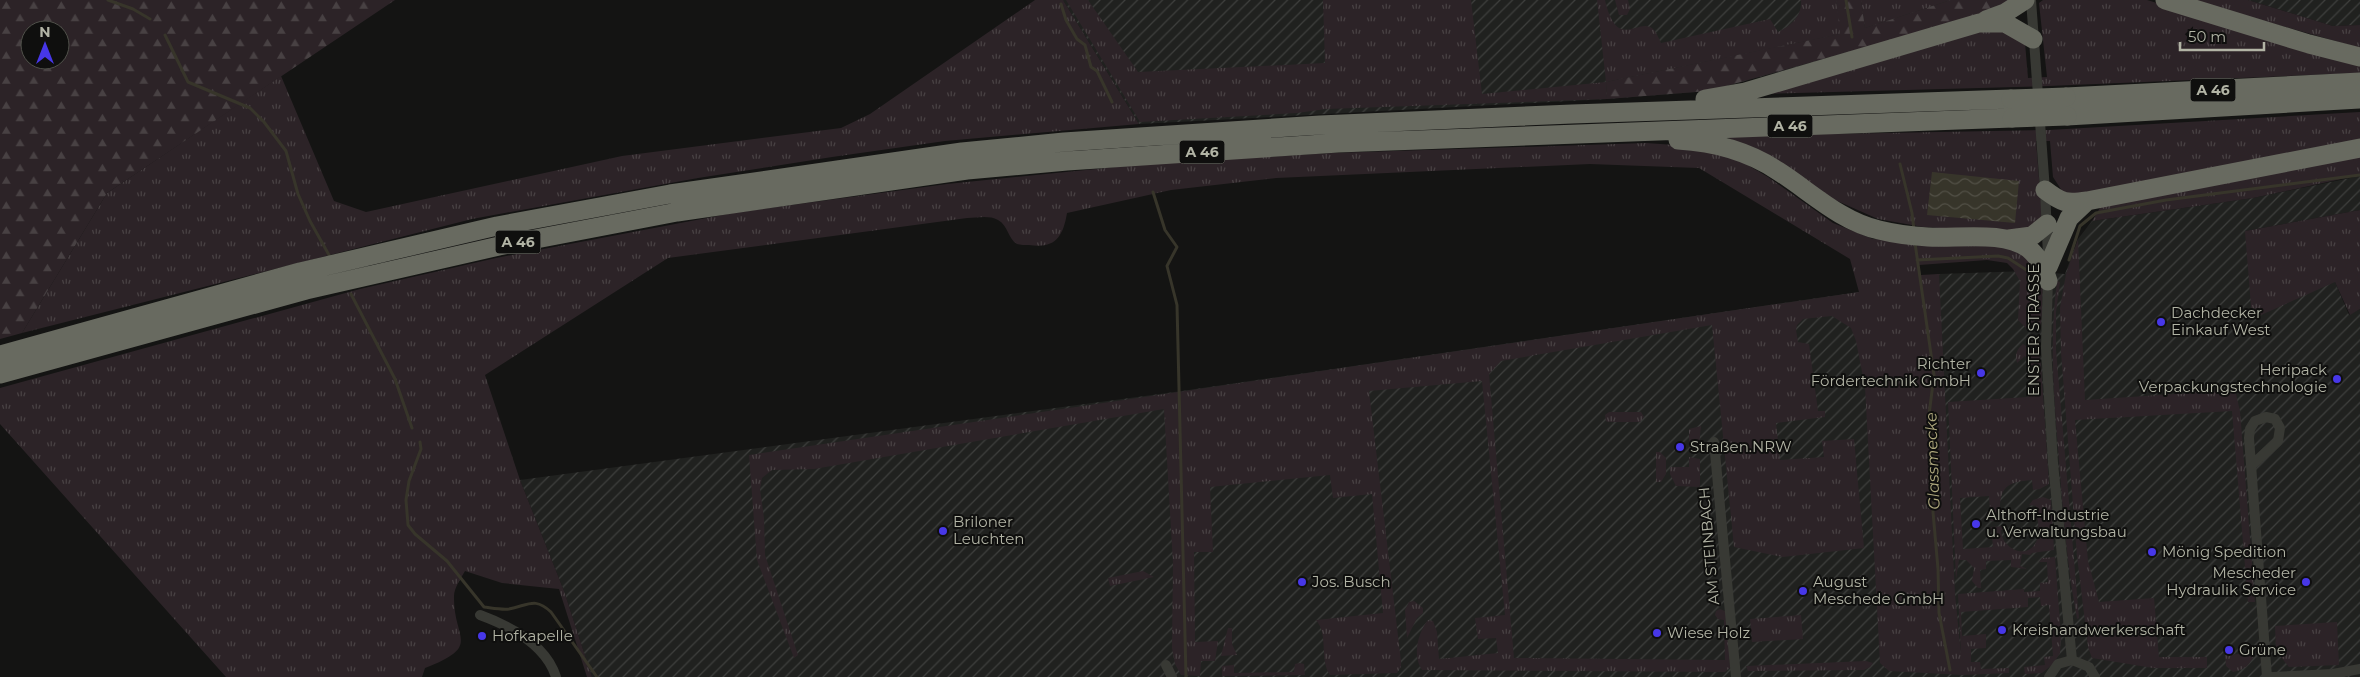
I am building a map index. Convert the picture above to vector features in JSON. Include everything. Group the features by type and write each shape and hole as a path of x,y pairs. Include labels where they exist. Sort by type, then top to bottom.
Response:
{"highway":[{"path":"1572,114 1715,98 1745,92 1979,23 2005,13 2025,0"},
{"path":"2165,0 2309,44 2360,57"},
{"path":"1979,23 2005,23 2033,39"},
{"name":"A 46","path":"0,355 300,272 497,226 670,194 962,152 1045,153 2012,118 2066,107 2360,82"},
{"name":"A 46","path":"1065,152 1320,125 1572,114 2011,99 2066,107 2360,99"},
{"path":"1569,133 1691,140 1727,147 1768,164 1852,220 1879,230 1929,237 2009,239 2032,236 2047,224"},
{"path":"2045,190 2064,203 2087,201 2360,148"},
{"name":"A 46","path":"0,374 306,290 499,246 677,212 967,170 1045,153"},
{"path":"2048,274 2069,218 2087,201"},
{"path":"2009,239 2025,246 2034,254 2048,274"}],"street":[{"name":"ENSTER STRASSE","path":"2031,0 2047,224 2046,348 2052,463 2072,660"},
{"name":"AM STEINBACH","path":"1714,442 1736,677"},
{"path":"2253,464 2267,677"},
{"path":"480,615 503,624 530,642 544,655 556,677"},
{"path":"2049,677 2058,664 2072,660 2089,666 2095,677"},
{"path":"1166,665 1172,677"},
{"path":"2273,677 2333,674 2360,670"}],"shaded area":[{"path":"1063,0 2016,0 1845,54 1708,91 1607,99 1139,124"},
{"path":"2248,0 2360,0 2360,25 2333,26"},
{"path":"2360,176 2360,210 2245,231 2335,282 2349,315 2360,309 2360,677 592,677 564,591 520,480 1182,391 1859,292 1939,274 2028,271 2065,274 2078,239 2092,221 2253,198"}],"green space":[{"path":"0,0 395,0 107,193 22,333 0,339"},
{"path":"1035,0 1063,0 1139,124 945,141 832,157 698,178 472,219 22,333 107,193 281,76 334,201 366,212 622,156 841,128 870,114"},
{"path":"1066,0 1088,0 1138,72 1325,63 1323,0 1471,0 1482,94 1606,82 1607,99 1326,109 1297,113 1140,122"},
{"path":"1597,0 1605,0 1610,16 1616,25 1622,29 1647,26 1653,29 1661,43 1770,19 1778,32 1788,26 1798,15 1801,0 1836,0 1841,34 1606,82"},
{"path":"1615,0 1628,0 1630,9 1627,15 1619,15"},
{"path":"1836,0 1861,0 1865,28 1951,0 2016,0 1996,11 1708,91 1607,99 1606,82 1840,34"},
{"path":"1861,0 1951,0 1865,28"},
{"path":"2043,0 2147,0 2341,59 2360,63 2360,73 2048,86 1758,94 1980,28 2009,29 2025,43 2028,78 2047,77 2039,3"},
{"path":"2190,0 2248,0 2333,26 2360,25 2360,48"},
{"path":"2360,112 2360,143 2066,197 2053,177 2050,141 2036,141 2042,215 2040,223 2021,233 1923,227 1878,219 1833,199 1758,152 1724,136 2049,130"},
{"path":"1646,143 1689,146 1732,156 1768,177 1833,223 1873,239 1998,244 2026,254 2043,283 2041,328 2038,331 2026,328 2018,320 2020,281 2007,263 1987,260 1919,265 1921,275 1939,274 1955,594 1961,655 1958,594 2024,589 2024,592 2040,591 2040,583 2048,582 2047,562 2039,562 2042,558 2055,557 2061,635 2060,653 2053,664 2042,673 2025,674 2024,667 2045,665 2044,657 2053,656 2049,605 2041,606 2040,597 2028,598 2028,607 1961,612 1962,636 1986,634 1986,648 1971,649 1971,662 1980,662 1981,669 2009,668 2009,673 1962,675 1889,671 1880,663 1865,387 1856,341 1851,328 1832,316 1803,319 1797,325 1798,342 1809,344 1818,411 1825,411 1825,417 1776,423 1780,460 1824,457 1822,441 1854,439 1864,548 1783,557 1734,547 1712,325 1501,361 1489,374 1514,658 1725,660 1724,620 1718,619 1715,615 1716,611 1720,609 1727,612 1728,616 1730,668 1725,672 1422,670 1417,658 1417,651 1421,631 1428,620 1433,621 1437,632 1439,659 1498,653 1496,638 1478,639 1475,618 1505,615 1482,381 1369,391 1401,661 1401,667 1397,673 1330,675 1327,669 1322,633 1316,620 1383,613 1372,494 1333,498 1330,475 1210,487 1213,552 1194,552 1195,642 1218,641 1215,661 1201,661 1200,676 1181,675 1175,664 1172,648 1173,563 1164,409 814,469 772,470 762,478 760,489 764,518 765,555 798,655 794,658 757,560 749,455 1859,292 1850,259 1699,168 1590,164 1276,178 1171,190 1067,213 1060,235 1051,243 1038,246 1017,244 1001,222 994,218 983,217 668,258 485,375 520,480 564,591 592,677 587,677 559,589 502,583 465,571 454,593 455,611 461,640 459,647 454,653 443,660 425,668 422,677 226,677 0,424 0,388 360,289 496,258 733,213 947,184 1146,164 1332,153"},
{"path":"2360,154 2360,175 2253,198 2092,221 2103,203"},
{"path":"2360,210 2360,309 2350,315 2335,282 2252,319 2245,231"},
{"path":"2078,239 2085,400 2235,390 2240,411 2255,602 2248,602 2232,411 2075,420 2088,561 2099,602 2154,598 2159,657 2207,657 2207,668 2153,668 2092,658 2088,647 2077,556 2061,352 2060,308 2066,274"},
{"path":"2057,281 2060,282 2056,312 2056,350 2079,618 2077,619 2066,540 2054,393 2053,326"},
{"path":"2023,344 2039,356 2041,365 2049,484 2040,489 2033,490 2032,480 2009,485 2002,494 2000,507 2000,517 2008,517 2005,520 1991,521 1989,496 1960,498 1963,549 1993,547 1991,527 2006,526 2008,529 2001,530 2002,536 2010,547 2021,551 2027,551 2032,548 2038,534 2038,524 2036,506 2029,505 2033,500 2043,497 2051,500 2054,550 2032,553 2030,555 2022,554 2020,566 2028,569 2011,567 2011,560 1986,561 1986,569 1980,570 1981,588 1978,588 1972,581 1974,568 1966,560 1959,560 1956,579 1948,402 2028,397 2032,381 2030,366 2025,356 2017,363 2016,358 2017,351"},
{"path":"1609,412 1641,412 1644,417 1640,422 1608,422 1605,415"},
{"path":"1701,426 1699,445 1689,447 1689,429"},
{"path":"1656,452 1660,452 1666,458 1666,474 1661,482 1656,482"},
{"path":"1689,457 1700,459 1700,485 1699,487 1676,486 1670,474 1670,467 1689,467"},
{"path":"1143,571 1154,577 1110,586 1108,578"},
{"path":"1414,601 1423,608 1423,613 1417,618 1407,638 1405,610 1409,602"},
{"path":"1801,615 1803,639 1752,642 1750,619"},
{"path":"2337,622 2339,665 2289,667 2276,651 2275,626"},
{"path":"1228,628 1232,628 1232,644 1237,655 1221,656"},
{"path":"2255,653 2252,660 2241,670 2233,672 2226,666 2225,655"},
{"path":"1866,661 1873,663 1864,670 1748,671 1746,666"},
{"path":"1295,664 1304,664 1305,675 1222,676 1222,666 1234,665 1234,673 1294,672"}],"water":[{"path":"1932,172 2019,181 2015,223 1927,215"}],"waterway":[{"path":"108,0 133,9 150,19"},
{"name":"Glassmecke","path":"1846,0 1852,37"},
{"path":"1061,4 1066,20 1077,39 1085,45 1091,67 1097,71 1112,102"},
{"path":"165,35 188,82 250,108 264,122 286,151 298,194 310,221 329,255"},
{"name":"Glassmecke","path":"1900,164 1912,213 1914,230"},
{"path":"2069,260 2080,226 2096,213 2166,200 2360,175"},
{"path":"1153,192 1165,230 1177,247 1167,266 1177,305 1186,677"},
{"name":"Glassmecke","path":"1915,243 1934,375 1929,415 1935,476 1933,512 1938,569 1939,613 1950,670"},
{"path":"1917,260 1998,256 2008,258 2028,271"},
{"path":"351,294 395,379 412,428"},
{"path":"420,442 421,449 409,481 406,500 408,525 415,534 447,561 484,607 509,609 532,603 545,607 551,612 597,677"}],"place":[{"name":"Dachdecker Einkauf West","path":"2161,322"},
{"name":"Richter Fördertechnik GmbH","path":"1981,373"},
{"name":"Heripack Verpackungstechnologie","path":"2337,379"},
{"name":"Straßen.NRW","path":"1680,447"},
{"name":"Althoff-Industrie u. Verwaltungsbau","path":"1976,524"},
{"name":"Briloner Leuchten","path":"943,531"},
{"name":"Mönig Spedition","path":"2152,552"},
{"name":"Jos. Busch","path":"1302,582"},
{"name":"Mescheder Hydraulik Service","path":"2306,582"},
{"name":"August Meschede GmbH","path":"1803,591"},
{"name":"Kreishandwerkerschaft","path":"2002,630"},
{"name":"Wiese Holz","path":"1657,633"},
{"name":"Hofkapelle","path":"482,636"},
{"name":"Grüne","path":"2229,650"}]}
